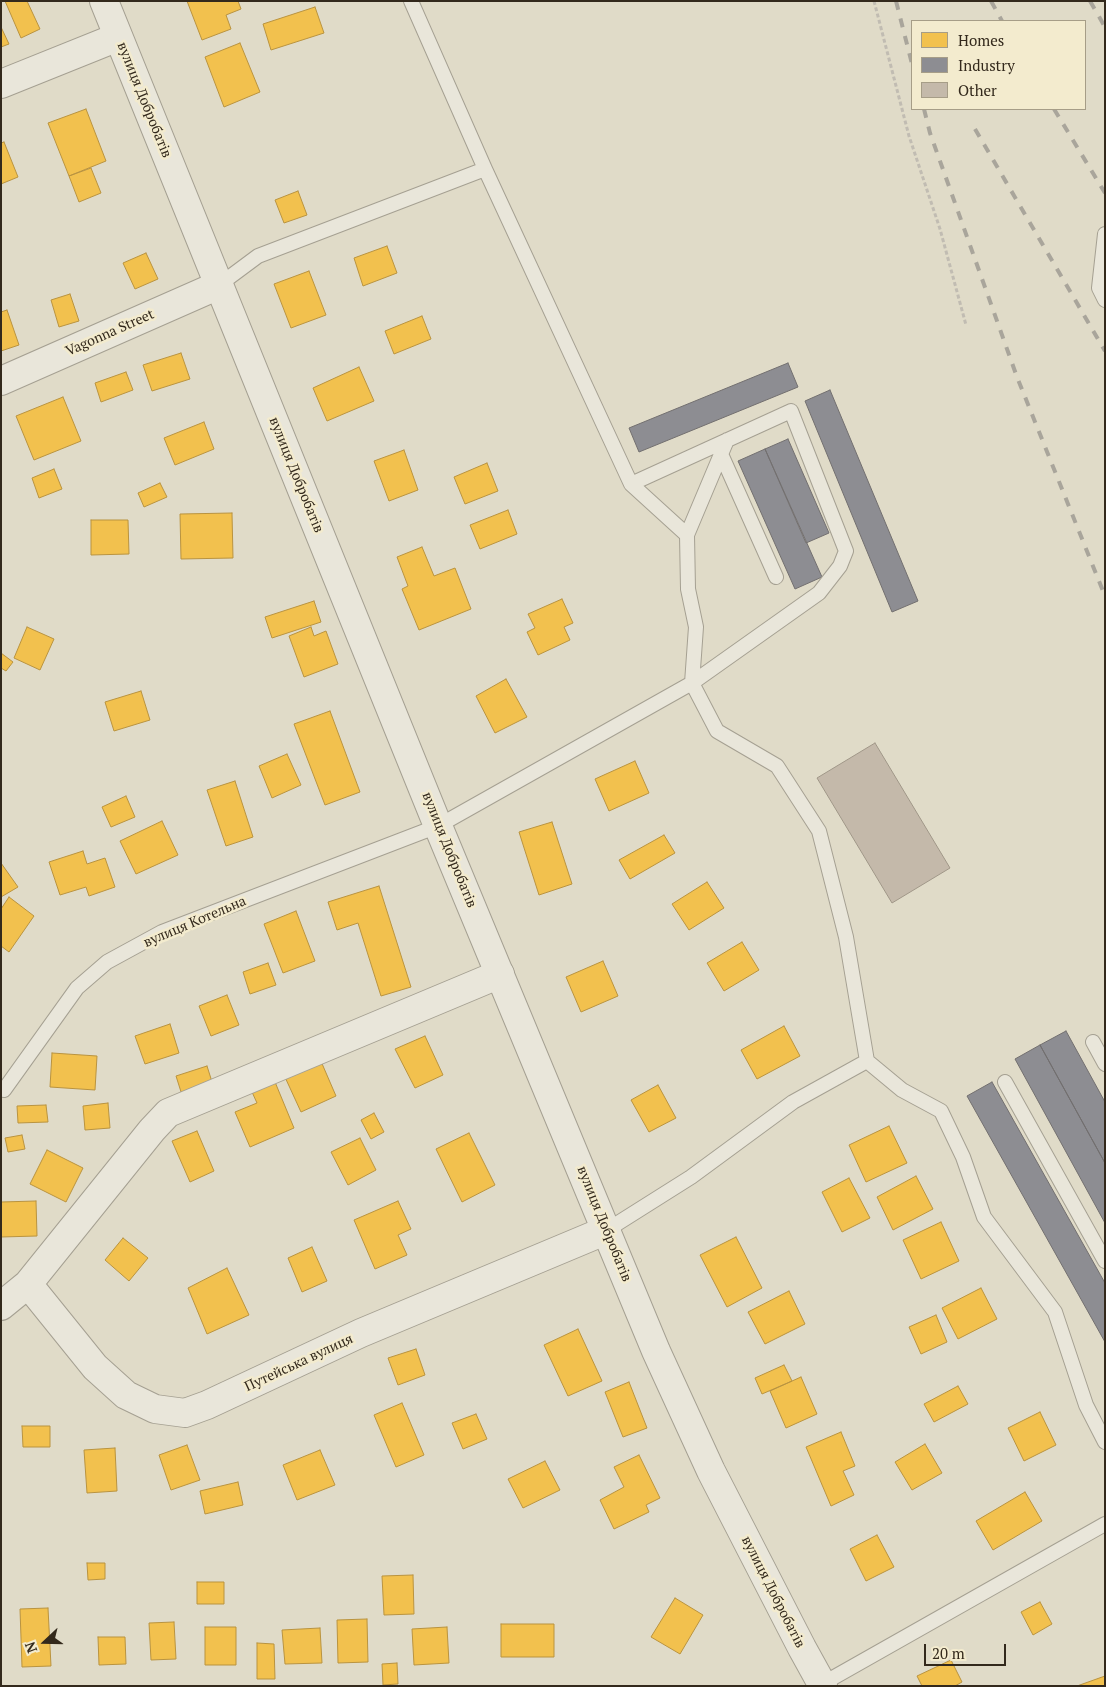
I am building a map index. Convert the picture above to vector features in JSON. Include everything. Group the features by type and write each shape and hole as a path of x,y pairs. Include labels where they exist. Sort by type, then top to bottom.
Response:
{"street":[{"name":"вулиця Добробатів","path":"104,1 438,826 656,1351 711,1471 821,1685"},
{"path":"1,84 118,37"},
{"name":"Vagonna Street","path":"1,381 218,285"},
{"path":"1,1306 28,1284 152,1130 168,1113 500,974"},
{"name":"Путейська вулиця","path":"28,1284 95,1367 126,1395 155,1409 185,1413 208,1405 362,1333 607,1230"}],"lane":[{"path":"411,1 485,169 632,484 687,535"},
{"path":"218,285 258,256 485,169"},
{"path":"1105,234 1099,288 1105,300"},
{"name":"вулиця Котельна","path":"4,1090 77,988 107,962 162,932 438,826 692,683 819,593 840,566 846,551 791,411 727,440"},
{"path":"632,484 727,440"},
{"path":"727,440 687,535 688,589 696,627 692,683 718,732 777,766 819,832 846,937 867,1061 902,1090 941,1111 963,1156 984,1217 1055,1312 1086,1405 1105,1442"},
{"path":"721,454 776,576"},
{"path":"1093,1042 1105,1064"},
{"path":"607,1230 690,1177 793,1102 867,1061"},
{"path":"1005,1082 1105,1261"},
{"path":"821,1685 1105,1524"}],"path":[{"path":"874,1 909,136 940,229 966,325"}],"building: Homes":[{"path":"5,1 27,1 40,29 21,38"},
{"path":"187,1 238,1 241,9 226,15 231,29 202,40"},
{"path":"315,7 324,33 271,50 263,24"},
{"path":"1,27 9,44 1,47"},
{"path":"240,43 260,92 224,107 205,57"},
{"path":"86,109 106,161 69,176 48,123"},
{"path":"4,142 18,177 1,184 1,143"},
{"path":"91,168 101,193 79,202 69,176"},
{"path":"298,191 307,215 284,223 275,200"},
{"path":"387,246 397,273 363,286 354,258"},
{"path":"146,253 158,279 135,289 123,263"},
{"path":"309,271 326,315 291,328 274,284"},
{"path":"70,294 79,321 59,327 51,300"},
{"path":"7,310 19,345 1,351 1,312"},
{"path":"422,316 431,339 394,354 385,331"},
{"path":"181,353 190,379 152,391 143,365"},
{"path":"359,367 374,401 327,421 313,388"},
{"path":"126,372 133,390 101,402 95,383"},
{"path":"63,397 81,441 34,460 16,416"},
{"path":"204,422 214,449 175,465 164,438"},
{"path":"404,450 418,490 389,501 374,461"},
{"path":"487,463 498,491 465,504 454,477"},
{"path":"54,469 62,489 39,498 32,478"},
{"path":"160,483 167,497 144,507 138,493"},
{"path":"508,510 517,534 480,549 470,525"},
{"path":"232,513 233,558 181,559 180,514"},
{"path":"91,520 128,520 129,554 91,555"},
{"path":"422,547 434,576 455,568 471,609 419,630 402,589 408,586 397,557"},
{"path":"562,599 573,623 564,627 570,640 538,655 527,632 535,628 528,614"},
{"path":"314,601 321,622 272,638 265,617"},
{"path":"27,627 54,639 40,670 14,658"},
{"path":"311,627 314,636 326,631 338,664 304,677 289,636"},
{"path":"1,653 13,662 6,671 1,668"},
{"path":"506,679 527,717 495,733 476,696"},
{"path":"141,691 150,720 114,731 105,702"},
{"path":"330,711 360,792 325,805 294,724"},
{"path":"287,754 301,785 272,798 259,766"},
{"path":"635,761 649,793 609,811 595,779"},
{"path":"235,781 253,837 226,846 207,790"},
{"path":"126,796 135,817 111,827 102,807"},
{"path":"162,821 178,855 136,874 120,841"},
{"path":"552,822 572,884 539,895 519,832"},
{"path":"664,835 675,853 630,879 619,860"},
{"path":"83,851 87,864 105,858 115,887 89,896 86,887 60,895 49,862"},
{"path":"1,863 18,887 1,897"},
{"path":"707,882 724,908 689,930 672,904"},
{"path":"379,886 411,987 381,996 358,923 337,930 328,902"},
{"path":"9,897 34,916 9,952 1,946 1,909"},
{"path":"296,911 315,961 283,973 264,924"},
{"path":"742,942 759,970 724,991 707,963"},
{"path":"603,961 618,996 581,1012 566,977"},
{"path":"268,963 276,985 250,994 243,972"},
{"path":"227,995 239,1025 211,1036 199,1006"},
{"path":"170,1024 179,1053 145,1064 135,1036"},
{"path":"784,1026 800,1056 757,1079 741,1050"},
{"path":"425,1036 443,1075 415,1088 395,1049"},
{"path":"52,1053 97,1056 95,1090 50,1087"},
{"path":"320,1059 336,1096 301,1112 284,1075"},
{"path":"207,1066 213,1085 182,1095 176,1076"},
{"path":"275,1082 294,1128 250,1147 235,1112 257,1103 252,1092"},
{"path":"658,1085 676,1118 649,1132 631,1100"},
{"path":"108,1103 110,1128 85,1130 83,1106"},
{"path":"46,1105 48,1122 18,1123 17,1106"},
{"path":"374,1113 384,1132 371,1139 361,1120"},
{"path":"889,1126 907,1163 866,1182 849,1145"},
{"path":"197,1131 214,1171 190,1182 172,1141"},
{"path":"469,1133 495,1185 462,1202 436,1149"},
{"path":"22,1135 25,1149 8,1152 5,1138"},
{"path":"360,1138 376,1170 348,1185 331,1152"},
{"path":"47,1150 83,1168 66,1202 30,1184"},
{"path":"916,1176 933,1209 893,1230 877,1197"},
{"path":"849,1178 870,1218 842,1232 822,1192"},
{"path":"36,1201 37,1236 1,1237 1,1202"},
{"path":"398,1201 411,1229 398,1235 407,1255 375,1269 354,1220"},
{"path":"941,1222 959,1261 921,1279 903,1240"},
{"path":"736,1237 762,1288 727,1307 700,1255"},
{"path":"123,1238 148,1258 129,1281 105,1260"},
{"path":"312,1247 327,1281 302,1292 288,1258"},
{"path":"227,1268 249,1315 207,1334 188,1288"},
{"path":"981,1288 997,1319 958,1339 942,1308"},
{"path":"789,1291 805,1324 765,1344 748,1312"},
{"path":"936,1315 947,1342 921,1354 909,1327"},
{"path":"578,1329 602,1381 568,1396 544,1345"},
{"path":"416,1349 425,1375 398,1385 388,1358"},
{"path":"784,1365 792,1381 762,1394 755,1378"},
{"path":"801,1377 817,1414 786,1428 770,1391"},
{"path":"629,1382 647,1428 623,1437 605,1392"},
{"path":"958,1386 968,1404 934,1422 924,1404"},
{"path":"402,1403 424,1455 396,1467 374,1415"},
{"path":"1040,1412 1056,1445 1024,1461 1008,1428"},
{"path":"476,1414 487,1439 463,1449 452,1423"},
{"path":"22,1426 50,1426 50,1447 23,1447"},
{"path":"841,1432 855,1466 843,1471 854,1495 831,1506 806,1447"},
{"path":"925,1444 942,1473 912,1490 895,1462"},
{"path":"187,1445 200,1480 171,1490 159,1455"},
{"path":"115,1448 117,1491 87,1493 84,1450"},
{"path":"320,1450 335,1485 297,1500 283,1465"},
{"path":"639,1455 660,1498 646,1505 649,1512 614,1529 600,1500 624,1487 614,1467"},
{"path":"545,1461 560,1490 523,1508 508,1479"},
{"path":"238,1482 243,1505 205,1514 200,1491"},
{"path":"1025,1492 1042,1521 993,1550 976,1521"},
{"path":"877,1535 894,1567 866,1581 850,1549"},
{"path":"87,1563 105,1563 105,1579 88,1580"},
{"path":"413,1575 414,1614 384,1615 382,1576"},
{"path":"197,1582 224,1582 224,1604 197,1604"},
{"path":"675,1598 703,1615 680,1654 651,1637"},
{"path":"1040,1602 1052,1624 1033,1635 1021,1612"},
{"path":"48,1608 51,1666 22,1667 20,1609"},
{"path":"367,1619 368,1662 338,1663 337,1620"},
{"path":"174,1622 176,1659 151,1660 149,1623"},
{"path":"501,1624 554,1624 554,1657 501,1657"},
{"path":"205,1627 236,1627 236,1665 205,1665"},
{"path":"447,1627 449,1663 414,1665 412,1629"},
{"path":"320,1628 322,1663 285,1664 282,1630"},
{"path":"98,1637 125,1637 126,1664 99,1665"},
{"path":"257,1643 274,1644 275,1679 257,1679"},
{"path":"951,1660 962,1682 955,1686 922,1686 917,1676"},
{"path":"397,1663 398,1684 383,1685 382,1664"},
{"path":"1105,1676 1105,1686 1077,1686"}],"building: Industry":[{"path":"788,363 798,387 639,452 629,428"},
{"path":"830,390 918,601 892,612 805,401"},
{"path":"788,439 829,533 806,543 765,449"},
{"path":"765,449 822,577 795,589 738,461"},
{"path":"1066,1031 1105,1102 1105,1163 1040,1045"},
{"path":"1040,1045 1105,1163 1105,1223 1015,1059"},
{"path":"992,1082 1105,1283 1105,1342 967,1096"}],"building: Other":[{"path":"875,743 950,868 892,903 817,778"}],"railway":[{"path":"896,1 911,60"},
{"path":"991,1 1001,20"},
{"path":"1090,1 1105,27"},
{"path":"924,110 930,133 1017,377 1105,596"},
{"path":"1055,110 1105,193"},
{"path":"975,129 1105,351"}]}
